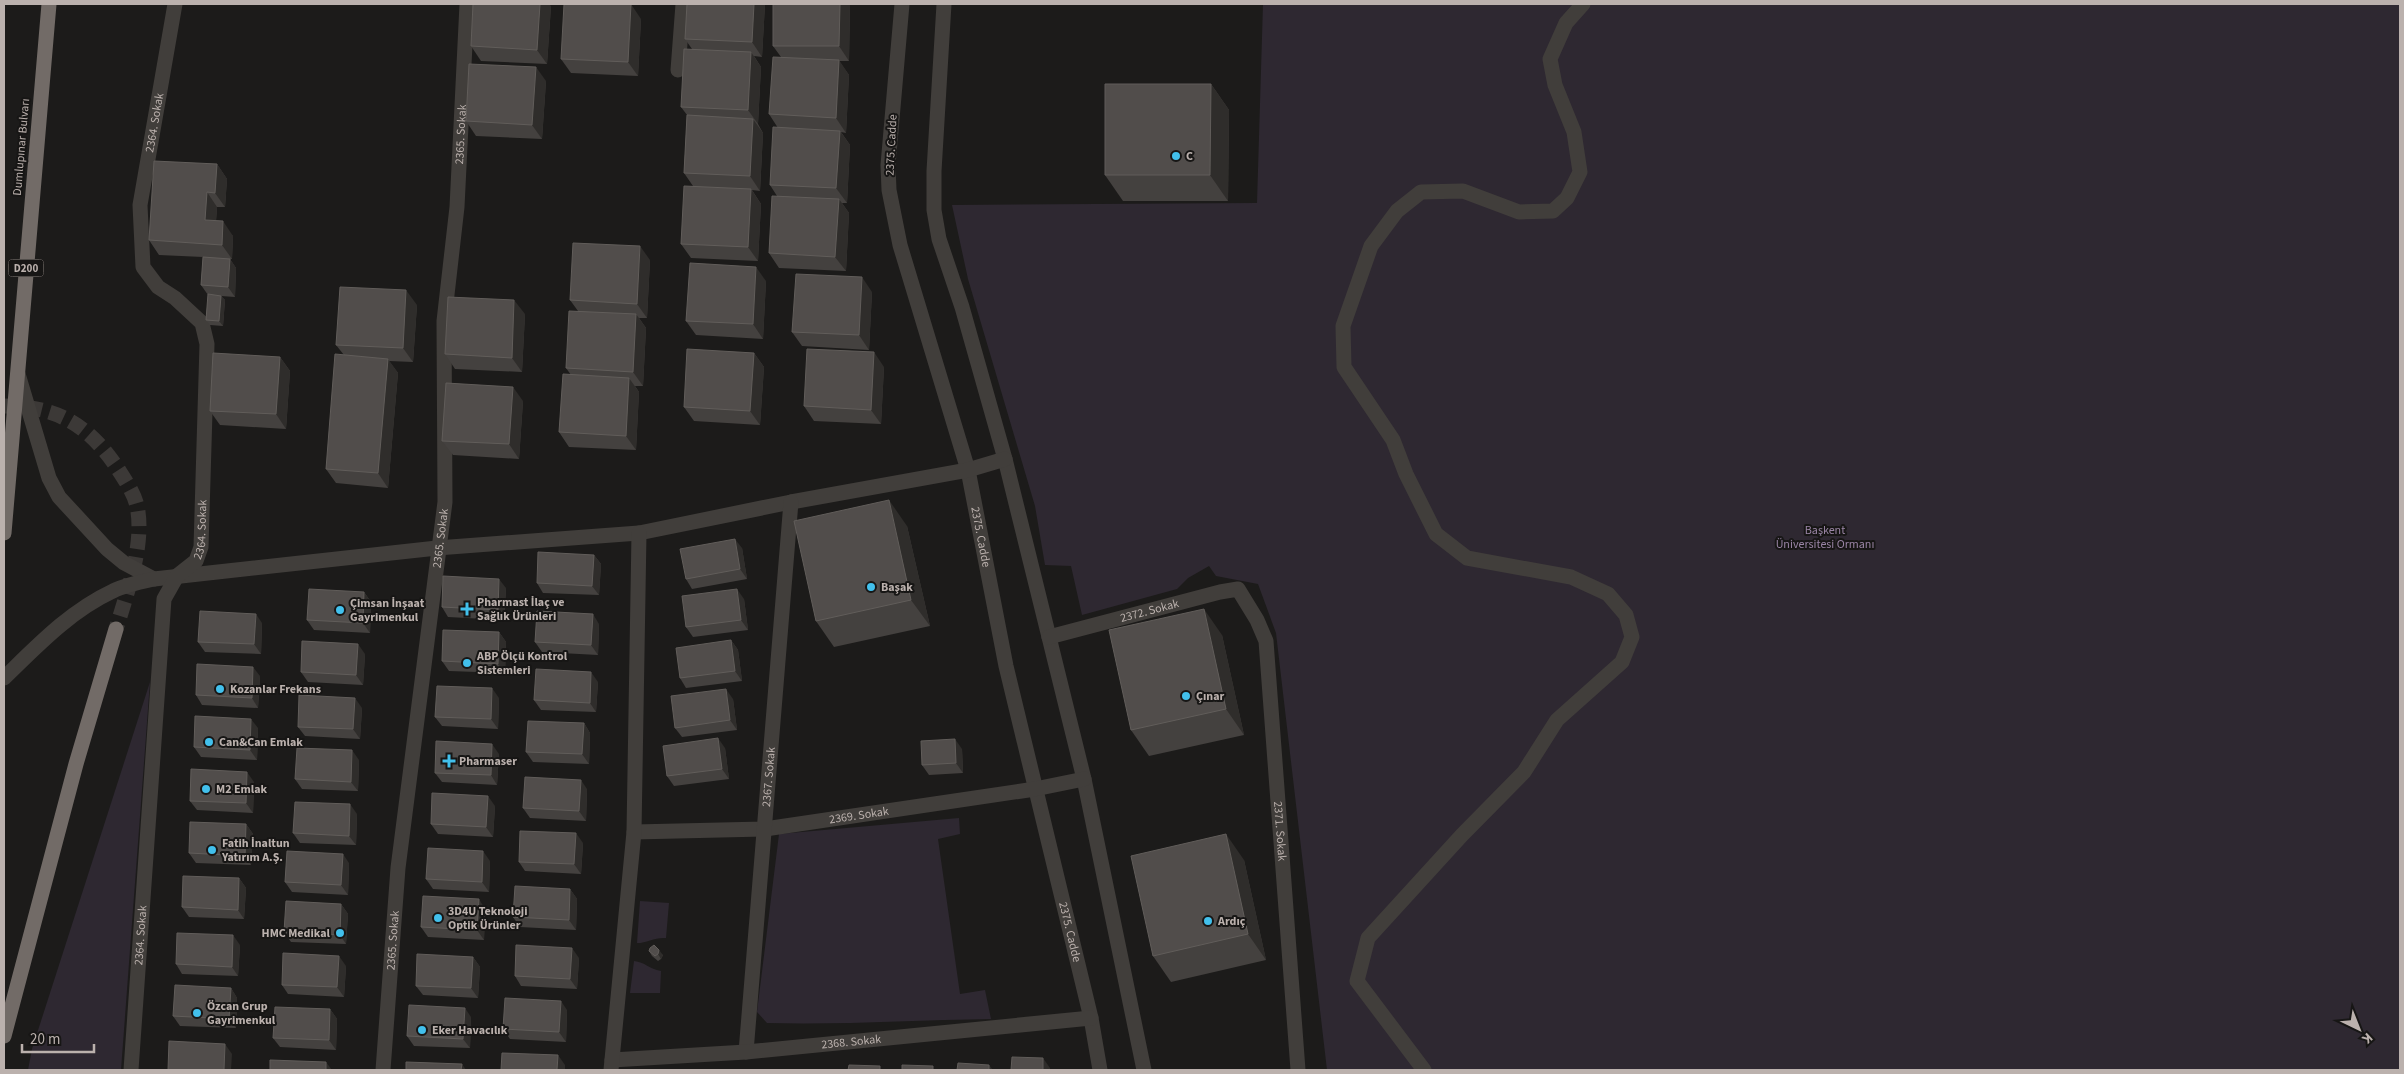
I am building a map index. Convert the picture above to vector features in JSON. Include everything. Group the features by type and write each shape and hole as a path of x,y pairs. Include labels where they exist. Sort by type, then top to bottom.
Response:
{"highway":[{"name":"Dumlupınar Bulvarı","path":"4,533 49,4"},
{"path":"4,1036 76,764 116,629"}],"street":[{"name":"2364. Sokak","path":"131,1070 164,598 177,576 196,561 201,547 208,344 202,323 175,298 158,288 143,266 140,205 175,4"},
{"name":"2365. Sokak","path":"383,1070 398,868 444,502 444,321 457,207 468,4"},
{"path":"678,70 682,4"},
{"name":"2375. Cadde","path":"902,4 888,164 889,190 900,245 968,470 1006,666 1091,1018 1100,1070"},
{"path":"944,4 934,171 934,210 939,239 962,307 1005,460 1084,778 1144,1070"},
{"path":"1424,1070 1357,981 1368,938 1462,835 1524,772 1557,720 1622,662 1632,637 1626,615 1608,594 1571,577 1467,558 1436,534 1406,474 1393,440 1344,367 1343,326 1371,246 1397,211 1421,192 1464,192 1519,212 1553,211 1567,198 1580,172 1574,132 1555,85 1550,58 1566,24 1583,4"},
{"path":"17,370 49,478 59,497 107,549 124,564 154,578"},
{"path":"4,678 39,644 80,609 114,590 154,578 437,548 639,533 791,502 968,470 1005,460"},
{"name":"2367. Sokak","path":"746,1052 791,502"},
{"path":"611,1065 634,832 639,533"},
{"name":"2372. Sokak","path":"1049,637 1220,592 1238,589 1246,598"},
{"name":"2371. Sokak","path":"1246,598 1266,641 1298,1070"},
{"name":"2369. Sokak","path":"634,832 765,829 1035,789 1084,778"},
{"name":"2368. Sokak","path":"611,1065 1091,1018"}],"green space":[{"name":"Başkent Üniversitesi Ormanı","path":"1263,4 2400,4 2400,1070 1327,1070 1276,633 1258,584 1216,576 1209,566 1188,578 1177,589 1082,615 1071,566 1045,565 1035,506 968,279 952,205 1257,203"},
{"path":"150,682 121,1070 28,1070 32,1049"},
{"path":"959,818 960,834 938,839 960,994 985,990 991,1019 767,1023 757,1012 779,834"},
{"path":"640,901 669,903 666,938 637,943"},
{"path":"634,961 661,971 660,993 630,993"}],"building":[{"path":"473,4 540,4 537,50 471,46"},
{"path":"564,4 631,4 628,62 561,59"},
{"path":"687,4 754,4 752,42 685,39"},
{"path":"773,4 840,4 839,46 773,46"},
{"path":"684,49 751,52 748,110 681,107"},
{"path":"773,57 839,60 836,118 769,114"},
{"path":"469,64 536,67 532,125 466,121"},
{"path":"1105,84 1211,84 1210,175 1105,175"},
{"path":"687,115 753,119 750,176 684,173"},
{"path":"773,127 840,131 836,188 770,185"},
{"path":"154,161 217,164 215,193 207,192 205,220 223,221 222,245 149,240"},
{"path":"684,186 751,189 748,247 681,244"},
{"path":"772,196 839,199 835,257 769,253"},
{"path":"573,243 640,246 637,304 570,300"},
{"path":"203,257 230,259 228,287 201,285"},
{"path":"690,263 756,267 753,324 686,321"},
{"path":"796,274 862,277 859,335 792,332"},
{"path":"340,287 406,290 403,348 336,345"},
{"path":"208,294 221,296 219,321 206,320"},
{"path":"448,297 514,300 512,358 445,354"},
{"path":"569,311 636,314 633,372 566,368"},
{"path":"687,349 754,353 750,411 684,407"},
{"path":"807,349 874,352 871,410 804,406"},
{"path":"213,353 280,357 276,414 210,411"},
{"path":"335,354 388,359 378,473 326,469"},
{"path":"563,374 629,378 626,436 559,432"},
{"path":"446,383 513,387 509,444 442,441"},
{"name":"Başak","path":"889,500 911,600 816,621 794,521"},
{"path":"735,539 740,569 686,579 680,549"},
{"path":"538,552 594,555 592,586 537,583"},
{"path":"443,576 499,579 498,610 442,607"},
{"path":"309,589 364,592 363,623 307,620"},
{"path":"737,589 741,620 686,627 682,596"},
{"name":"Çınar","path":"1204,609 1226,709 1131,730 1109,630"},
{"path":"200,611 256,614 254,644 198,642"},
{"path":"537,611 593,614 591,645 535,642"},
{"path":"443,630 499,632 498,664 442,661"},
{"path":"731,640 735,671 680,678 676,648"},
{"path":"302,641 358,644 356,675 301,672"},
{"path":"197,664 253,667 252,698 196,695"},
{"path":"536,669 591,672 590,703 534,700"},
{"path":"437,686 492,688 491,719 435,717"},
{"path":"726,689 730,720 675,728 671,696"},
{"path":"299,695 355,698 353,729 298,727"},
{"path":"195,716 251,719 250,750 194,747"},
{"path":"528,721 584,723 582,754 526,752"},
{"path":"718,738 722,769 667,776 663,746"},
{"path":"955,739 956,763 922,765 921,741"},
{"path":"436,741 492,744 491,775 435,773"},
{"path":"297,748 352,750 351,782 295,779"},
{"path":"191,769 247,772 246,803 190,801"},
{"path":"525,777 581,780 579,811 523,808"},
{"path":"432,793 488,796 486,827 431,824"},
{"path":"295,802 350,804 349,836 293,833"},
{"path":"190,822 246,824 245,856 189,853"},
{"path":"520,831 576,833 574,864 519,862"},
{"name":"Ardıç","path":"1226,834 1248,934 1153,956 1131,856"},
{"path":"428,848 483,851 482,882 426,879"},
{"path":"287,851 343,854 341,885 285,882"},
{"path":"183,876 239,878 238,910 182,907"},
{"path":"515,886 570,889 569,920 513,917"},
{"path":"423,896 479,899 477,930 421,927"},
{"path":"286,901 341,904 340,935 284,932"},
{"path":"177,933 233,935 232,967 176,964"},
{"path":"516,945 572,948 570,979 515,976"},
{"path":"654,945 659,950 655,956 649,951"},
{"path":"283,953 339,956 337,987 282,985"},
{"path":"417,954 473,957 471,988 416,986"},
{"path":"175,985 231,988 229,1019 173,1016"},
{"path":"505,998 561,1001 559,1032 503,1029"},
{"path":"409,1005 465,1008 463,1039 407,1036"},
{"path":"275,1007 330,1009 329,1040 273,1038"},
{"path":"169,1041 225,1044 224,1070 168,1070"},
{"path":"502,1053 558,1055 557,1070 501,1070"},
{"path":"1012,1057 1043,1058 1043,1070 1011,1070"},
{"path":"270,1060 326,1062 326,1070 270,1070"},
{"path":"406,1062 462,1064 461,1070 406,1070"},
{"path":"958,1063 989,1065 989,1070 957,1070"},
{"path":"849,1065 880,1066 880,1070 848,1070"},
{"path":"902,1065 933,1066 933,1070 902,1070"}],"tunnel":[{"path":"4,406 40,410 56,414 70,421 83,430 107,454 132,491 137,506 139,536 134,568 116,629"}],"place":[{"name":"C","path":"1176,156"},
{"name":"Başak","path":"871,587"},
{"name":"Pharmast İlaç ve Sağlık Ürünleri","path":"467,609"},
{"name":"Çimsan İnşaat Gayrimenkul","path":"340,610"},
{"name":"ABP Ölçü Kontrol Sistemleri","path":"467,663"},
{"name":"Kozanlar Frekans","path":"220,689"},
{"name":"Çınar","path":"1186,696"},
{"name":"Can&Can Emlak","path":"209,742"},
{"name":"Pharmaser","path":"449,761"},
{"name":"M2 Emlak","path":"206,789"},
{"name":"Fatih İnaltun Yatırım A.Ş.","path":"212,850"},
{"name":"3D4U Teknoloji Optik Ürünler","path":"438,918"},
{"name":"Ardıç","path":"1208,921"},
{"name":"HMC Medikal","path":"340,933"},
{"name":"Özcan Grup Gayrimenkul","path":"197,1013"},
{"name":"Eker Havacılık","path":"422,1030"}]}
